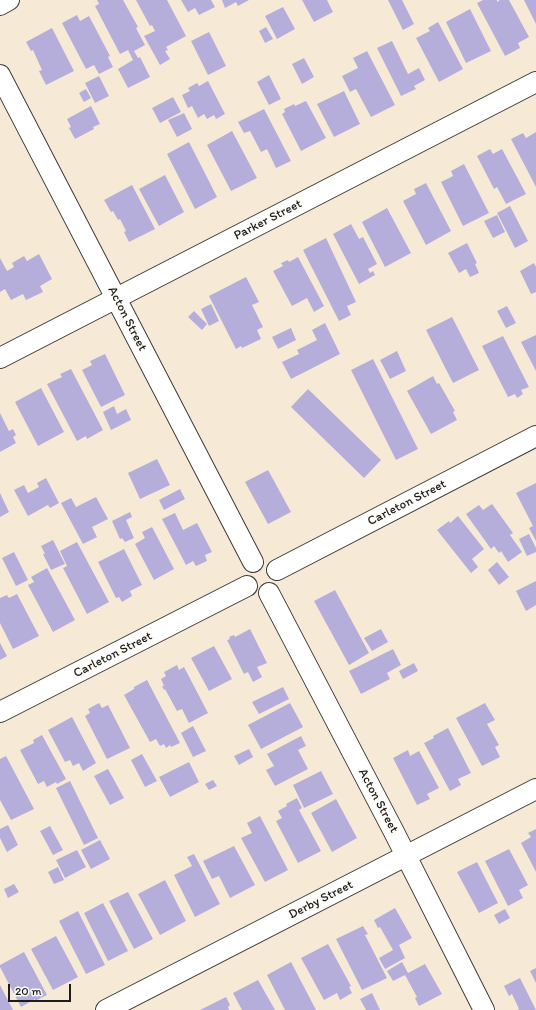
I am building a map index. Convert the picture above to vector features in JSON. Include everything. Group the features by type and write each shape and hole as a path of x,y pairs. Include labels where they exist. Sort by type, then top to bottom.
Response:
{"street":[{"path":"0,5 9,0"},
{"name":"Acton Street","path":"0,75 253,562"},
{"name":"Parker Street","path":"0,358 536,82"},
{"name":"Carleton Street","path":"277,570 536,436"},
{"path":"264,560 270,562 277,570 279,580 277,586 269,593 259,595 250,590 247,586 244,576 246,570 253,562 264,560"},
{"name":"Carleton Street","path":"0,712 247,586"},
{"name":"Acton Street","path":"269,593 406,856 484,1010"},
{"name":"Derby Street","path":"106,1010 536,789"}],"building":[{"path":"97,0 123,0 138,27 136,28 145,45 134,51 138,58 140,57 150,77 128,88 118,69 133,60 128,50 120,54 95,6 99,4"},
{"path":"136,0 167,0 186,36 166,47 168,50 165,51 170,59 160,65 144,36 155,31 152,25 150,26"},
{"path":"181,0 211,0 215,7 199,15 195,8 188,12"},
{"path":"222,0 249,0 238,6 236,2 225,8"},
{"path":"302,0 327,0 333,12 314,22"},
{"path":"388,0 402,0 414,24 403,30"},
{"path":"483,0 497,0 497,2 500,0 509,0 529,37 518,43 520,48 505,56 477,3"},
{"path":"524,0 536,0 536,24"},
{"path":"283,7 295,29 277,39 265,16"},
{"path":"470,9 491,51 466,63 446,22"},
{"path":"77,15 80,21 89,16 110,56 108,57 113,67 99,74 94,65 86,69 62,23"},
{"path":"438,22 463,69 439,82 416,38 430,31 428,28"},
{"path":"266,27 273,39 265,43 259,31"},
{"path":"52,28 74,71 46,85 39,71 42,70 33,50 31,51 26,42"},
{"path":"209,32 226,66 208,75 191,41"},
{"path":"392,41 408,74 419,68 425,80 414,86 416,89 401,96 377,48"},
{"path":"367,51 395,105 371,117 356,89 350,92 342,76 358,68 353,58"},
{"path":"304,58 314,77 302,84 292,64"},
{"path":"269,75 281,99 269,105 257,82"},
{"path":"99,76 109,96 95,103 85,83"},
{"path":"208,81 225,114 216,119 214,115 207,119 204,114 198,118 192,106 188,108 182,95 190,91 188,88 197,83 199,86"},
{"path":"86,89 91,98 84,102 79,93"},
{"path":"344,91 360,124 334,137 317,104"},
{"path":"173,97 181,112 160,123 152,108"},
{"path":"306,101 326,138 301,151 282,114 285,112 284,109 294,104 295,106"},
{"path":"91,106 100,124 93,127 94,129 75,139 69,128 71,127 67,119"},
{"path":"264,109 291,161 276,168 267,149 261,152 250,131 244,133 238,122"},
{"path":"184,113 192,129 177,137 168,120"},
{"path":"232,131 257,178 231,191 207,145"},
{"path":"536,132 536,187 511,139 523,133 526,138"},
{"path":"189,142 217,197 195,209 167,154"},
{"path":"490,149 493,154 502,149 526,194 506,204 497,187 494,189 477,156"},
{"path":"464,164 489,213 463,226 441,182 453,176 451,171"},
{"path":"165,175 184,212 159,226 139,189"},
{"path":"426,183 451,231 426,245 403,201 416,194 414,189"},
{"path":"132,185 155,229 129,242 124,232 126,231 120,219 118,220 113,211 111,212 104,200"},
{"path":"510,206 528,241 515,248 497,213"},
{"path":"387,208 411,253 385,267 362,222"},
{"path":"497,215 505,232 493,238 484,221"},
{"path":"351,224 359,239 363,237 377,264 368,269 370,273 373,271 375,275 359,284 333,234"},
{"path":"326,238 356,302 347,306 351,315 339,321 303,250"},
{"path":"467,243 477,263 475,264 479,273 470,277 466,269 459,273 448,253"},
{"path":"39,254 52,279 40,286 43,292 26,300 23,294 11,300 5,289 0,292 0,258 7,271 14,267 12,263 24,256 27,261"},
{"path":"298,257 324,306 314,312 307,298 292,306 273,271 283,266 281,263 288,260 289,262"},
{"path":"534,263 536,267 536,292 531,294 520,271"},
{"path":"246,277 259,302 252,305 263,327 257,330 261,339 242,348 241,346 236,349 209,296"},
{"path":"211,304 219,321 209,326 201,309"},
{"path":"507,306 516,323 506,328 497,311"},
{"path":"194,311 207,324 202,330 188,317"},
{"path":"452,317 479,370 453,383 426,330"},
{"path":"325,323 340,354 291,379 282,362 299,354 297,350 317,340 312,330"},
{"path":"291,328 296,340 278,349 272,337"},
{"path":"536,335 536,371 521,342"},
{"path":"503,336 529,387 521,390 523,394 517,398 515,394 508,397 482,346"},
{"path":"397,351 406,371 390,379 380,360"},
{"path":"105,354 125,395 101,407 82,370 92,365 90,361"},
{"path":"373,359 418,449 396,460 351,370"},
{"path":"71,369 103,430 87,439 86,436 77,441 47,384 62,377 60,374"},
{"path":"433,376 437,384 439,383 455,411 453,412 457,420 431,434 407,391"},
{"path":"41,388 64,432 38,446 15,402"},
{"path":"308,389 381,460 364,478 291,407"},
{"path":"114,406 117,414 126,409 131,420 111,430 103,412"},
{"path":"0,413 9,431 13,429 16,435 13,437 16,443 0,452"},
{"path":"157,459 170,485 140,499 128,473"},
{"path":"268,470 291,512 268,524 245,482"},
{"path":"46,478 59,503 50,508 48,505 28,516 14,490 24,485 28,493 39,487 37,483"},
{"path":"536,483 536,541 529,528 533,526 516,493"},
{"path":"180,489 185,499 164,510 159,500"},
{"path":"0,493 9,512 0,517"},
{"path":"96,497 108,519 92,527 97,537 83,544 61,503 71,498 76,507"},
{"path":"492,504 513,533 510,535 522,552 508,562 501,551 499,553 494,546 491,549 466,514 479,505 483,510"},
{"path":"130,512 132,517 126,520 134,538 125,542 122,538 120,539 112,521"},
{"path":"175,513 183,530 197,523 212,552 205,555 207,561 196,566 193,561 186,565 162,519"},
{"path":"458,516 484,549 472,559 478,567 471,573 437,530 449,521 450,523"},
{"path":"152,527 174,569 154,580 135,544 145,538 142,532"},
{"path":"529,534 536,548 536,552 527,556 519,539"},
{"path":"53,540 65,564 51,570 43,554 45,554 41,546"},
{"path":"77,542 109,602 87,614 63,568 67,566 60,551"},
{"path":"124,549 142,585 130,591 132,596 122,602 119,597 116,598 98,562"},
{"path":"14,552 28,580 16,586 2,558"},
{"path":"497,562 509,577 499,585 488,570"},
{"path":"47,568 75,620 53,632 28,585 34,582 31,577"},
{"path":"536,581 536,605 526,611 516,591"},
{"path":"335,590 369,653 349,665 314,601"},
{"path":"17,594 39,636 13,649 0,623 0,598 7,595 9,598"},
{"path":"250,629 267,663 257,667 262,677 253,682 248,672 244,674 227,640 230,639 229,637 234,635 235,637"},
{"path":"381,629 388,642 372,651 364,638"},
{"path":"0,643 7,656 0,660"},
{"path":"214,646 232,679 209,691 191,658"},
{"path":"393,649 401,665 387,673 390,679 361,694 349,671"},
{"path":"414,663 418,671 403,679 399,671"},
{"path":"177,665 179,670 184,667 208,713 189,723 182,709 177,711 162,686 164,686 161,679 166,676 164,672"},
{"path":"147,680 180,743 171,747 170,745 166,748 164,744 160,746 156,739 150,742 124,695 134,689 134,687"},
{"path":"283,687 289,699 259,714 252,702"},
{"path":"99,703 102,708 108,705 130,748 107,759 85,716 90,713 88,709"},
{"path":"290,703 303,727 261,749 248,725"},
{"path":"485,703 495,720 487,724 499,745 495,747 500,757 482,766 456,718"},
{"path":"72,717 96,763 83,771 79,763 73,766 70,760 65,762 48,730"},
{"path":"193,726 206,751 193,757 181,733"},
{"path":"448,728 471,773 458,779 461,785 450,791 424,743"},
{"path":"42,735 66,779 47,787 44,781 38,784 20,750 34,743 33,740"},
{"path":"301,736 306,746 298,750 308,769 275,786 266,770 274,766 267,754"},
{"path":"249,749 253,757 239,765 234,756"},
{"path":"408,750 410,756 419,751 439,788 427,794 430,799 417,805 393,758"},
{"path":"142,754 157,781 145,787 131,760"},
{"path":"6,756 34,809 11,820 0,800 0,759"},
{"path":"189,762 199,782 170,797 159,777"},
{"path":"108,769 124,798 110,805 94,776"},
{"path":"321,771 333,794 304,808 293,785"},
{"path":"213,780 217,786 209,790 205,784"},
{"path":"70,781 98,838 84,845 56,788"},
{"path":"297,798 302,808 299,810 321,851 298,863 276,821 282,818 278,811 287,806 286,804"},
{"path":"336,799 357,838 332,852 311,813"},
{"path":"260,816 288,870 265,882 241,838 252,833 247,823"},
{"path":"8,825 18,845 7,852 0,838 0,829"},
{"path":"50,826 63,850 53,855 40,831"},
{"path":"536,829 536,872 521,843 531,837 528,833"},
{"path":"100,840 110,859 91,869 81,850"},
{"path":"234,846 255,885 230,898 219,876 212,879 203,861"},
{"path":"509,849 528,885 519,890 523,898 508,906 485,861"},
{"path":"77,850 86,867 65,878 56,860"},
{"path":"194,854 220,904 195,917 174,875 192,866 187,857"},
{"path":"477,862 498,903 479,913 457,872"},
{"path":"58,867 64,880 54,884 48,872"},
{"path":"165,880 186,921 160,935 138,894"},
{"path":"14,884 19,892 8,898 4,889"},
{"path":"128,892 153,939 134,949 109,901"},
{"path":"103,903 128,951 108,961 84,913"},
{"path":"395,908 412,938 399,945 405,958 385,969 379,958 393,950 380,927 378,928 374,920"},
{"path":"505,909 510,918 499,924 494,915"},
{"path":"78,911 105,965 86,974 59,921"},
{"path":"363,926 368,934 365,935 387,978 362,990 336,939"},
{"path":"56,936 78,977 53,990 31,949"},
{"path":"328,944 351,986 349,987 352,993 340,1000 337,993 324,1000 301,958"},
{"path":"24,952 47,995 35,1001 35,999 21,1007 0,965"},
{"path":"291,962 316,1010 285,1010 267,975"},
{"path":"402,962 408,973 425,964 442,994 419,1006 415,998 417,997 405,975 393,981 387,971"},
{"path":"536,968 536,983 530,971"},
{"path":"520,978 536,1010 517,1010 519,1009 512,994 509,996 504,986"},
{"path":"258,980 275,1010 242,1010 233,993"},
{"path":"0,985 13,1010 0,1010"},
{"path":"372,993 380,1010 366,1010 360,999"},
{"path":"226,997 230,1005 228,1007 229,1010 200,1010"}]}
